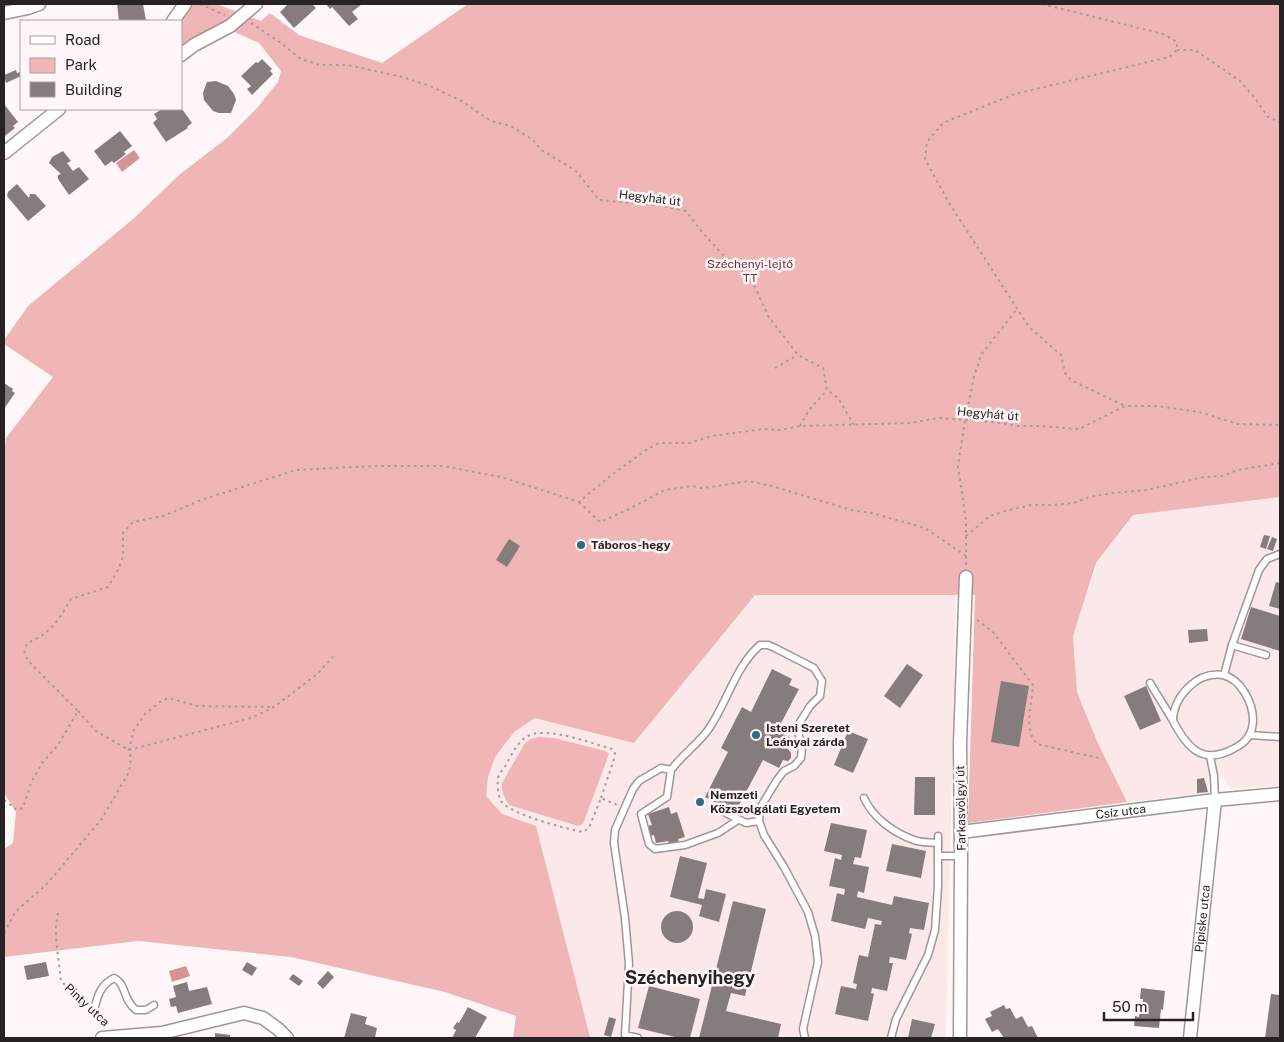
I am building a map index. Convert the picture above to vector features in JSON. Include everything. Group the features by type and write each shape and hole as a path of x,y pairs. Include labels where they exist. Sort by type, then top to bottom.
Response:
{"street":[{"path":"4,14 38,4"},
{"path":"174,20 185,4"},
{"path":"182,54 194,45 230,26 248,19 256,4"},
{"path":"4,153 58,110"},
{"name":"Farkasvölgyi út","path":"960,1038 960,743 966,577"},
{"name":"Csíz utca","path":"961,832 1215,800 1280,794"},
{"name":"Pipiske utca","path":"1190,1038 1215,800"},
{"name":"Pinty utca","path":"102,1038 162,1033 244,1013 263,1018 287,1038"}],"lane":[{"path":"1224,675 1232,645 1259,570 1267,560 1280,554"},
{"path":"738,820 718,833 685,845 655,849 649,844 641,814 667,797 671,770 708,730 748,658 760,645 768,645 814,668 822,681 820,696 810,706 797,727 802,748 801,758 794,766 784,771 760,808 759,821 764,835 808,912 815,936 818,962 803,1030 805,1038"},
{"path":"1232,645 1266,655"},
{"path":"1150,683 1180,736 1197,751 1210,756 1223,754 1237,747 1250,735 1253,719 1250,703 1238,684 1224,675 1204,677 1188,687 1176,704 1172,721"},
{"path":"1250,735 1280,736"},
{"path":"1210,756 1214,776 1215,800"},
{"path":"638,1038 625,1035 629,964 625,918 614,843 615,830 633,789 639,781 661,768 671,770"},
{"path":"864,798 869,810 893,830 916,841 938,840 935,930 928,955 896,1019 891,1038"},
{"path":"718,809 746,823 759,821"},
{"path":"938,856 961,856"},
{"path":"94,1011 101,987 114,978 122,984 126,999 136,1010 146,1010 154,1005"}],"path":[{"path":"200,4 222,15 248,19"},
{"path":"1042,4 1163,34 1177,42 1177,50"},
{"name":"Hegyhát út","path":"248,19 301,59 320,65 348,65 420,83 460,100 491,121 511,126 533,140 540,149 576,172 599,200 658,205 686,211 722,254 739,267 756,290 768,316 798,355 823,368 827,390 838,398 854,425 911,423 938,418 995,422 1018,426 1079,429 1125,406 1157,406 1199,412 1238,424 1280,425"},
{"path":"1125,406 1071,380 1065,373 1061,355 1030,327 935,179 925,159 927,142 943,123 1015,94 1169,57 1177,50 1195,50 1240,81 1268,117 1280,122"},
{"path":"966,577 966,521 958,466 965,420 974,377 981,355 1017,308"},
{"path":"775,368 798,355"},
{"path":"800,426 809,410 827,390"},
{"path":"579,502 624,466 659,443 689,443 712,436 763,429 780,430 800,426 854,425"},
{"path":"966,536 990,516 1005,511 1031,505 1074,503 1096,496 1146,490 1280,463"},
{"path":"333,657 316,675 274,707 251,718 129,750 96,731 32,666 24,650 27,644 41,636 56,623 71,600 108,587 118,570 122,557 123,533 133,522 163,516 201,500 296,470 374,466 443,466 501,477 579,502 600,522 665,490 692,486 700,488 711,487 749,481 851,510 872,513 925,528 966,556"},
{"path":"965,611 993,632 1033,685 1029,729 1032,738 1037,744 1103,758"},
{"path":"4,933 16,910 46,884 101,820 129,772 131,758 129,750 134,730 145,714 168,698 198,706 274,707"},
{"path":"4,800 17,810 23,808 42,763 58,745 78,711"},
{"path":"540,732 555,734 612,749 615,753 601,798 589,828 583,832 567,829 509,809 501,801 498,792 498,778 519,742 528,735 540,732"},
{"path":"601,798 624,808"},
{"name":"Pinty utca","path":"58,913 56,939 61,981 108,1023 118,1037"}],"shaded area":[{"path":"134,150 140,158 122,172 116,163"},
{"path":"1280,497 1280,785 1231,789 1222,775 1207,778 1209,793 1127,802 1097,741 1077,692 1073,636 1097,563 1133,515"},
{"name":"Nemzeti Közszolgálati Egyetem","path":"723,569 956,594 946,1038 590,1037 445,769"},
{"path":"186,966 190,976 172,982 169,971"}],"green space":[{"name":"Széchenyi-lejtő TT","path":"172,4 216,4 261,21 270,13 299,35 382,63 468,4 1280,4 1280,497 1133,515 1096,563 1073,636 1077,692 1097,741 1127,802 968,823 975,595 755,595 634,743 535,718 514,732 495,757 488,777 486,796 502,814 536,826 590,1037 593,1038 513,1038 516,1016 445,992 291,957 138,941 4,957 4,849 13,843 16,812 4,793 4,456 6,438 53,377 4,344 4,340 28,306 133,219 179,175 227,138 257,108 278,82 281,71 259,43 224,27 182,50 182,20 177,20 184,9"},
{"path":"539,737 554,738 605,751 609,754 583,824 578,826 509,805 502,789 502,783 525,743"}],"building":[{"path":"117,4 143,4 146,20 119,20"},
{"path":"285,4 312,4 316,8 294,28 280,12 287,5"},
{"path":"326,4 362,4 352,12 358,19 349,26 332,7 330,9"},
{"path":"262,59 272,69 270,71 273,74 252,95 247,89 251,86 241,76"},
{"path":"16,70 17,73 20,72 20,76 6,83 4,75"},
{"path":"216,81 228,86 234,94 236,100 231,113 213,111 204,100 203,93 207,82"},
{"path":"4,104 18,122 13,126 15,128 5,136 4,134"},
{"path":"182,109 192,123 188,128 166,142 153,123 157,119 154,114 160,110"},
{"path":"120,131 132,146 124,152 126,154 114,163 112,161 105,166 94,151"},
{"path":"63,151 71,161 67,163 73,171 79,167 89,179 69,195 58,179 58,175 61,174 49,163 52,157"},
{"path":"17,184 29,198 30,194 35,194 46,206 28,221 7,196 8,192"},
{"path":"4,383 13,389 12,391 15,393 4,409"},
{"path":"1264,535 1270,536 1266,549 1260,547"},
{"path":"1272,537 1277,539 1273,551 1267,549"},
{"path":"509,539 520,546 507,567 496,560"},
{"path":"1276,582 1280,583 1280,609 1269,606"},
{"path":"1251,607 1280,616 1280,651 1241,639"},
{"path":"1207,629 1208,641 1189,643 1188,630"},
{"path":"907,664 923,675 900,708 884,696"},
{"name":"Isteni Szeretet Leányai zárda","path":"772,669 792,679 789,685 799,689 777,731 793,739 788,749 791,753 791,758 788,761 783,760 779,768 763,760 737,809 730,805 728,809 705,797 728,752 721,748 742,707 751,712"},
{"path":"1001,681 1029,686 1019,747 991,742"},
{"path":"1146,686 1161,721 1140,730 1124,696"},
{"path":"848,731 868,739 853,773 834,765"},
{"path":"915,777 935,777 935,815 914,815"},
{"path":"1204,778 1208,792 1197,793 1197,779"},
{"path":"669,807 671,814 677,812 685,837 669,844 668,841 656,843 654,835 650,836 647,826 652,825 648,814"},
{"path":"831,823 867,830 861,858 855,857 853,864 869,867 864,893 858,891 857,897 892,905 894,896 929,903 924,930 910,928 909,933 912,934 906,960 890,957 889,963 893,963 887,991 872,988 871,993 874,994 868,1021 835,1014 841,986 856,989 857,984 853,983 859,955 868,957 875,924 881,925 882,921 868,918 865,929 831,921 837,893 844,895 845,889 829,886 835,858 841,860 842,855 824,851"},
{"path":"892,844 926,851 921,878 886,871"},
{"path":"680,856 707,863 698,898 704,899 706,889 726,894 719,922 699,916 702,905 670,897"},
{"path":"733,901 766,909 745,996 731,993 726,1011 781,1024 778,1038 699,1038"},
{"path":"677,911 683,912 688,916 692,921 692,933 688,938 683,942 677,943 671,942 666,938 662,933 661,927 662,921 666,916 671,912"},
{"path":"46,962 49,976 27,980 24,966"},
{"path":"247,962 257,968 252,976 242,970"},
{"path":"328,971 334,977 323,989 317,983"},
{"path":"293,974 303,981 299,986 289,979"},
{"path":"187,982 189,991 207,987 212,1004 178,1013 176,1006 171,1007 169,999 176,997 173,986"},
{"path":"649,986 700,999 690,1038 679,1038 638,1028"},
{"path":"1141,988 1165,991 1159,1028 1134,1026 1135,1016 1139,1017 1140,1007 1142,1007 1143,999 1140,999"},
{"path":"1271,994 1280,995 1280,1038 1265,1038"},
{"path":"1004,1005 1006,1009 1010,1008 1016,1019 1022,1016 1028,1027 1032,1026 1038,1038 1004,1038 998,1029 992,1032 985,1019 992,1016 990,1012"},
{"path":"468,1007 487,1017 475,1038 452,1038 456,1030 453,1028 457,1022 459,1023"},
{"path":"351,1013 367,1017 365,1024 377,1028 375,1038 344,1038"},
{"path":"609,1017 616,1019 611,1037 604,1035"},
{"path":"912,1019 935,1024 931,1038 908,1038"},
{"path":"215,1033 230,1035 230,1038 215,1038"}],"place":[{"name":"Táboros-hegy","path":"581,545"},
{"name":"Isteni Szeretet Leányai zárda","path":"756,735"},
{"name":"Nemzeti Közszolgálati Egyetem","path":"700,802"}],"district":[{"name":"Széchenyihegy","path":"690,977"}]}
